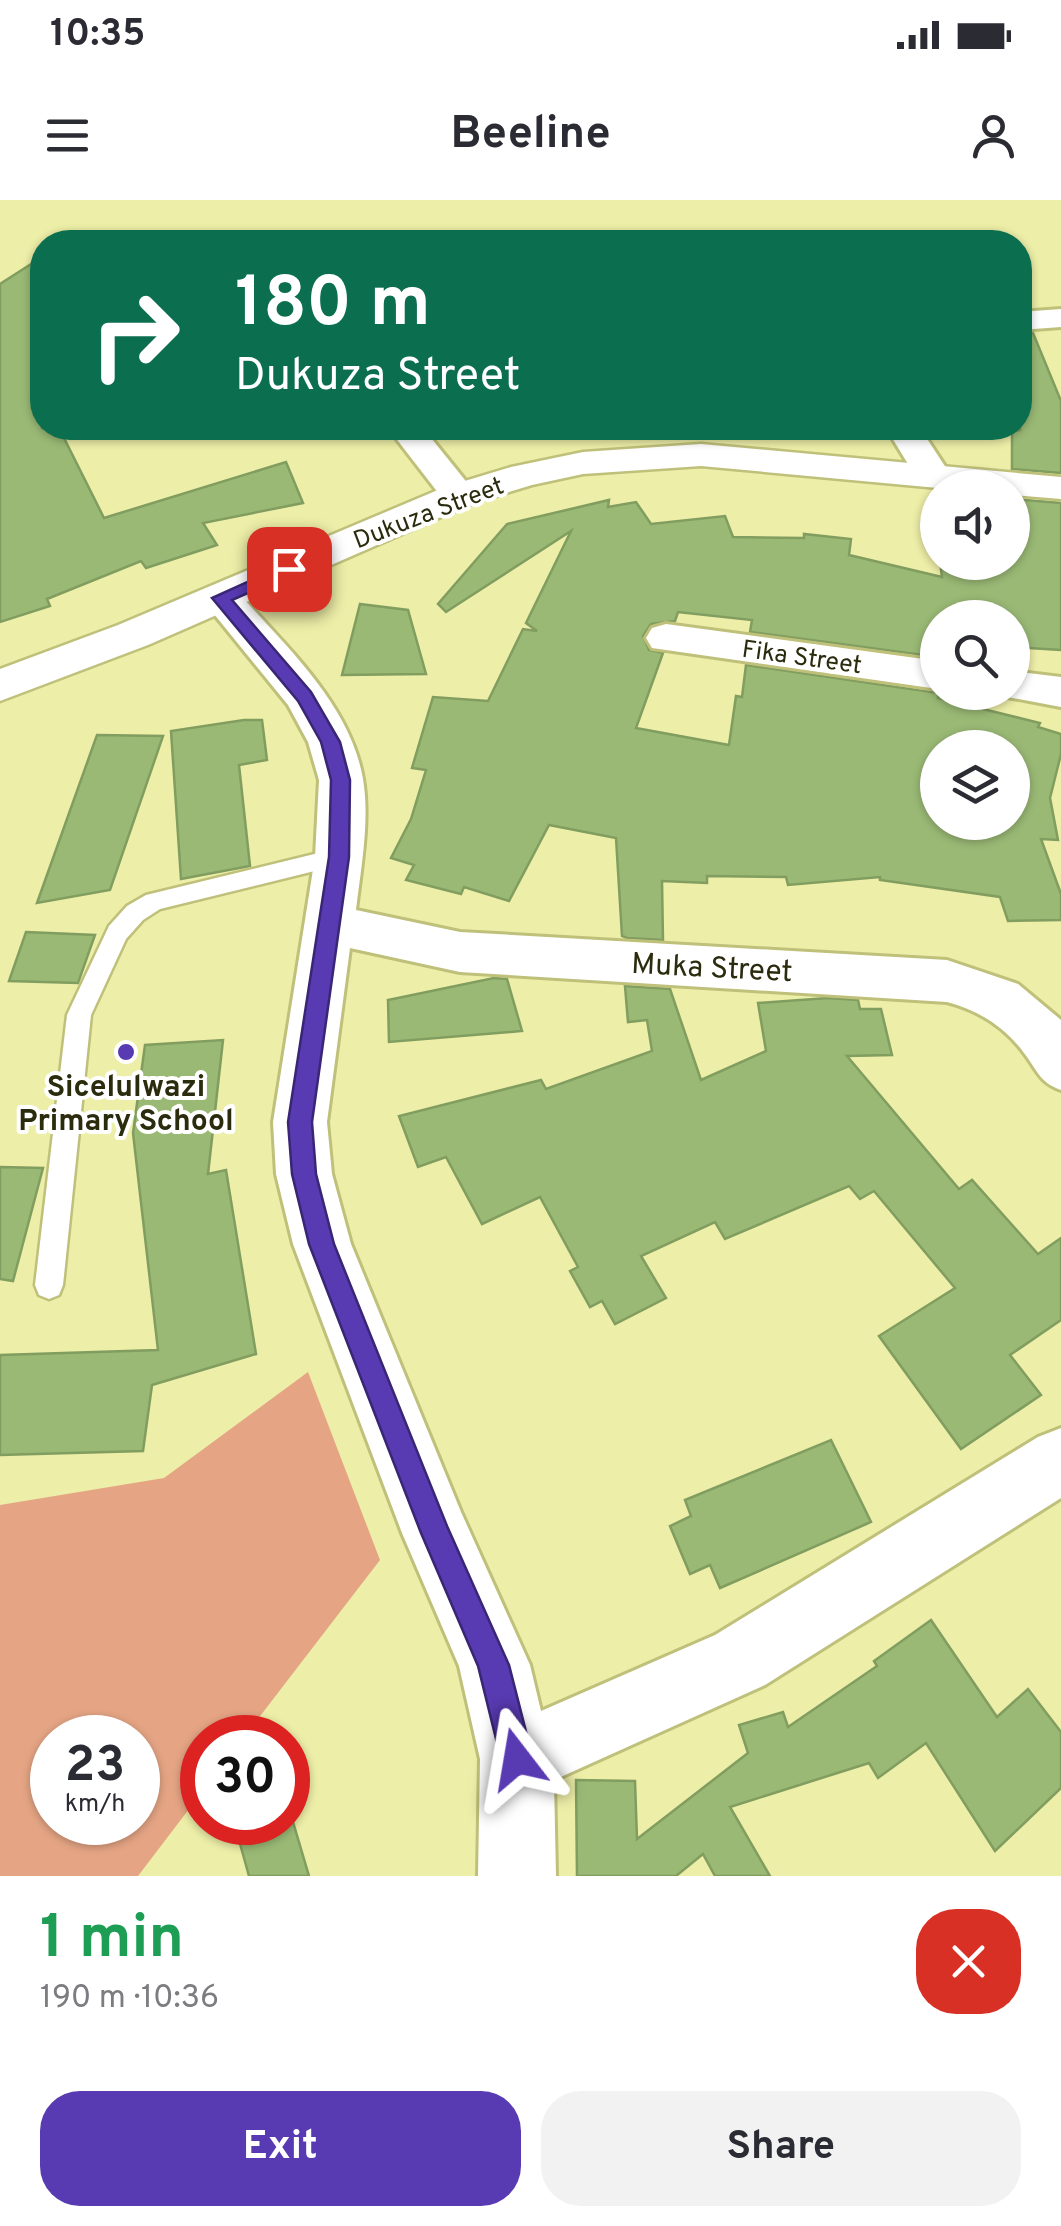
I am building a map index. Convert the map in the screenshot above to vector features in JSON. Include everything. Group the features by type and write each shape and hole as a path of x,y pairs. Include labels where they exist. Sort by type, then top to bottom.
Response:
{"main road":[{"name":"Dukuza Street","path":"0,686 221,598 459,496 524,475 663,456 736,457 920,473"},
{"name":"Dukuza Street","path":"1030,485 1061,488"}],"street":[{"path":"1032,321 1061,318"},
{"path":"415,440 459,496"},
{"path":"910,440 929,470"},
{"path":"221,598 305,697 330,742 341,780 339,857 300,1122 304,1174 322,1244 436,1533 494,1665 517,1759 516,1876"},
{"name":"Fika Street","path":"666,638 920,673"},
{"path":"1030,688 1061,692"},
{"name":"Muka Street","path":"330,924 460,952 947,981 982,988 1012,1004 1050,1042 1061,1066"},
{"path":"517,1759 740,1660 1061,1460"}],"lane":[{"path":"49,1285 78,1015 117,934 135,913 154,901 339,857"}],"shaded area":[{"path":"308,1372 380,1560 261,1715 180,1715 180,1821 138,1876 0,1876 0,1505 164,1478"}],"building":[{"path":"30,265 30,440 65,440 104,518 286,462 303,503 203,523 217,545 146,568 141,561 47,599 50,606 0,622 0,284"},
{"path":"1033,333 1061,401 1061,473 1012,469 1012,440 1032,440"},
{"path":"609,500 608,507 636,502 651,524 725,516 733,537 804,538 804,534 851,539 849,555 920,572 920,580 1030,580 1030,500 1061,503 1061,650 1030,648 1030,600 920,600 920,655 750,632 752,620 678,612 675,621 651,624 643,636 649,650 663,653 636,728 729,745 736,696 742,697 746,665 920,690 920,710 987,710 1040,723 1038,727 1061,734 1061,754 1050,798 1058,840 1041,839 1061,894 1061,920 1008,921 1000,897 880,877 788,885 786,877 707,876 707,883 662,881 663,940 627,938 622,936 616,838 549,825 509,901 464,887 461,894 406,880 414,865 391,858 411,819 426,770 412,768 433,697 488,701 523,629 537,631 526,623 571,531 446,612 438,604 507,524"},
{"path":"360,604 408,610 426,674 342,675"},
{"path":"262,720 267,760 239,765 250,866 181,879 171,731"},
{"path":"97,735 163,736 110,890 37,903"},
{"path":"26,932 95,935 78,983 9,981"},
{"path":"494,978 507,979 522,1031 389,1042 388,1000"},
{"path":"625,986 670,989 701,1080 766,1051 758,1003 828,998 858,1000 860,1009 881,1009 892,1055 847,1056 959,1189 972,1180 1038,1254 1061,1238 1061,1320 1010,1355 1041,1395 961,1449 879,1336 955,1288 874,1191 860,1199 849,1186 725,1239 715,1222 641,1256 666,1298 615,1324 602,1301 590,1307 570,1271 578,1267 540,1197 482,1224 446,1157 418,1167 399,1116 541,1080 546,1089 652,1051 647,1020 628,1022"},
{"path":"223,1040 208,1174 226,1170 256,1354 152,1385 143,1451 0,1455 0,1355 158,1350 133,1133 145,1045"},
{"path":"0,1167 43,1168 13,1281 0,1279"},
{"path":"831,1440 871,1522 720,1588 710,1565 690,1574 670,1526 691,1516 685,1500"},
{"path":"931,1620 997,1717 1028,1689 1061,1732 1061,1788 995,1851 926,1743 878,1778 869,1763 730,1807 770,1876 715,1876 703,1854 676,1876 577,1876 576,1780 635,1781 637,1839 748,1753 739,1725 783,1712 788,1727 877,1666 874,1661"},
{"path":"240,1845 300,1845 309,1876 249,1876"}],"place":[{"name":"Sicelulwazi Primary School","path":"126,1052"}],"route":[{"path":"289,569 221,598 305,697 330,742 341,780 339,857 300,1122 304,1174 322,1244 436,1533 494,1665 517,1759"}]}
